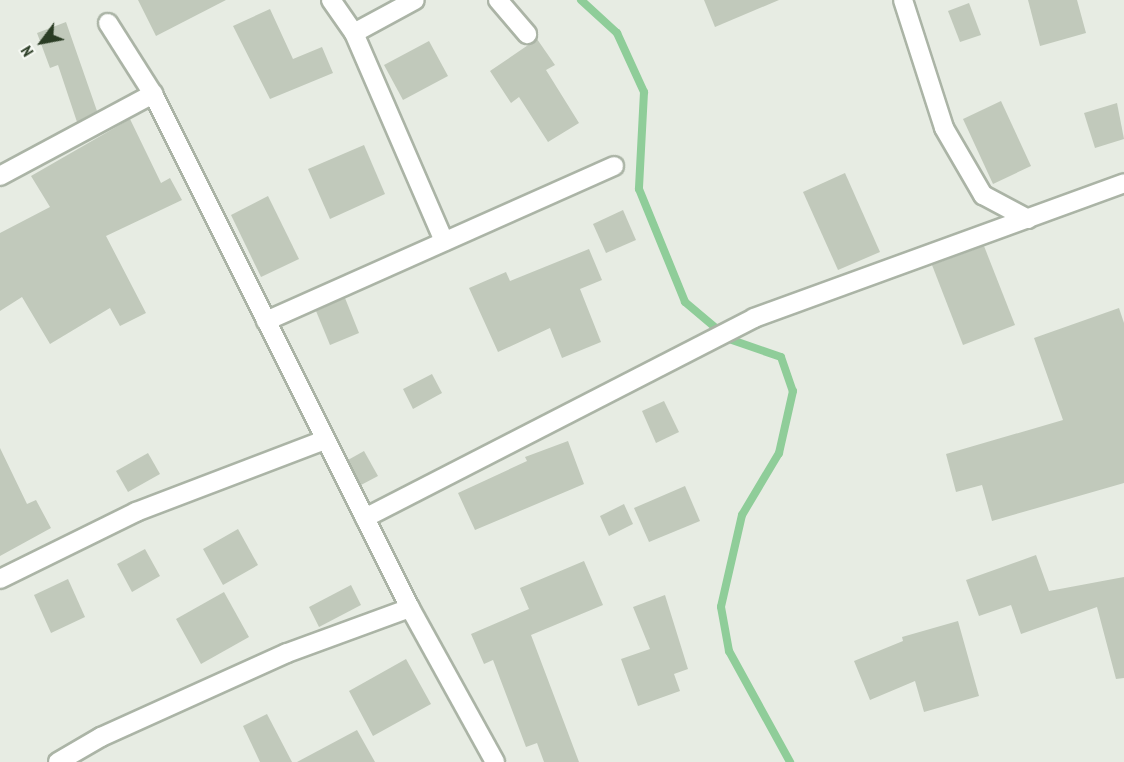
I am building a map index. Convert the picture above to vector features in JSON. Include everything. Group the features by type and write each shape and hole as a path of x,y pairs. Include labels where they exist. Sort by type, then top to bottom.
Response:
{"street":[{"path":"331,0 354,33 444,242"},
{"path":"354,33 415,0"},
{"path":"498,0 527,34"},
{"path":"903,0 944,128 982,195 1029,219"},
{"path":"108,23 153,94 410,608 495,762"},
{"path":"0,176 153,94"},
{"path":"266,321 614,166"},
{"path":"365,518 703,342 754,318 1124,183"},
{"path":"0,579 136,512 325,440"},
{"path":"58,762 101,737 288,653 410,608"}],"building":[{"path":"138,0 226,0 156,36"},
{"path":"704,0 779,0 715,27"},
{"path":"1028,0 1077,0 1086,33 1040,46"},
{"path":"969,3 981,35 960,42 948,11"},
{"path":"270,9 293,59 322,47 333,73 270,99 233,26"},
{"path":"66,22 97,111 77,122 58,65 50,68 37,33"},
{"path":"537,39 555,65 546,70 579,123 548,142 519,97 511,103 490,71"},
{"path":"429,41 448,76 403,100 384,65"},
{"path":"1001,101 1031,166 993,184 963,119"},
{"path":"1117,103 1124,139 1095,148 1084,113"},
{"path":"130,119 161,183 170,178 182,200 106,236 146,313 120,326 110,308 50,344 22,297 0,311 0,233 50,207 31,176"},
{"path":"364,145 385,194 330,219 308,169"},
{"path":"845,173 880,252 838,270 803,192"},
{"path":"268,196 299,259 261,277 231,215"},
{"path":"623,210 636,240 606,253 593,224"},
{"path":"984,246 1015,325 963,345 932,265"},
{"path":"589,249 602,280 580,289 601,342 562,358 550,328 498,352 469,288 506,272 510,281"},
{"path":"345,298 359,333 330,345 316,311"},
{"path":"1119,308 1124,323 1124,483 992,521 982,485 956,492 946,454 1063,420 1034,338"},
{"path":"432,374 442,393 413,409 403,389"},
{"path":"664,401 679,432 656,443 642,411"},
{"path":"568,441 584,484 475,530 458,493 527,461 525,457"},
{"path":"0,448 27,504 36,500 51,528 0,556"},
{"path":"364,451 378,476 361,485 348,460"},
{"path":"148,453 160,474 128,492 116,471"},
{"path":"685,486 700,521 649,542 634,508"},
{"path":"624,504 633,524 609,536 600,516"},
{"path":"238,529 258,565 223,585 203,549"},
{"path":"145,549 160,576 132,592 117,564"},
{"path":"1036,555 1049,591 1124,577 1124,678 1116,679 1097,607 1021,634 1011,605 979,616 966,580"},
{"path":"584,561 603,605 531,635 579,762 544,762 537,743 526,747 493,660 484,664 471,634 529,609 520,588"},
{"path":"68,579 85,617 51,633 34,595"},
{"path":"351,585 361,605 319,627 309,607"},
{"path":"224,592 249,637 201,664 176,619"},
{"path":"665,595 688,669 674,674 680,691 638,706 621,659 650,649 633,607"},
{"path":"958,621 979,696 924,712 915,681 870,700 854,661 903,641 902,637"},
{"path":"406,659 431,704 373,736 349,691"},
{"path":"267,714 292,762 260,762 243,726"},
{"path":"357,730 375,762 297,762"}],"waterway":[{"path":"581,0 617,33 644,92 639,189 685,302 729,339 781,357 793,391 779,453 742,515 721,607 729,651 790,762"}]}
